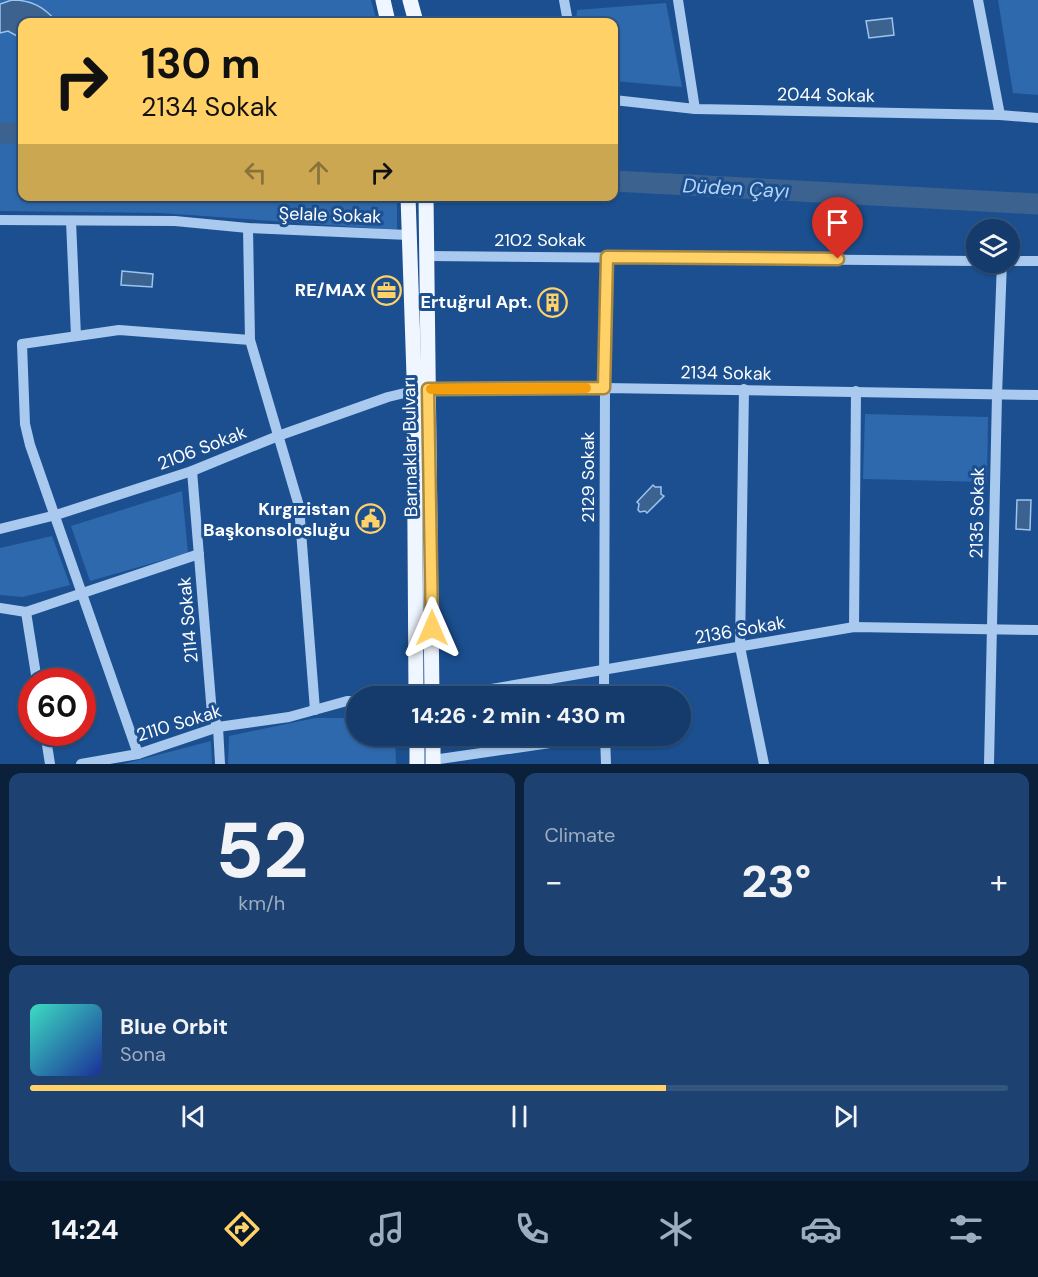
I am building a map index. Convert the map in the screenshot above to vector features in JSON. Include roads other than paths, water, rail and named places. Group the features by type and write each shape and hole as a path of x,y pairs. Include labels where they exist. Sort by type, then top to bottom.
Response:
{"main road":[{"path":"383,0 387,18"},
{"path":"410,0 415,18"},
{"path":"408,201 408,235 421,390"},
{"name":"Barınaklar Bulvarı","path":"417,686 421,390 427,256 426,201"},
{"name":"Barınaklar Bulvarı","path":"421,390 432,686"},
{"path":"417,746 417,764"},
{"path":"433,746 433,762"}],"street":[{"path":"564,0 567,18"},
{"path":"678,0 695,108"},
{"path":"978,0 1000,115"},
{"name":"2044 Sokak","path":"618,100 695,108 1000,115 1038,118"},
{"name":"Şelale Sokak","path":"0,219 175,220 248,228 408,235"},
{"path":"71,221 76,336"},
{"path":"248,228 250,340 299,506 315,710"},
{"name":"2102 Sokak","path":"427,256 966,261"},
{"name":"2129 Sokak","path":"604,686 604,388 607,257"},
{"path":"1020,261 1038,261"},
{"name":"2135 Sokak","path":"989,764 1002,273"},
{"path":"138,754 30,445 25,424 22,344 119,330 250,340"},
{"path":"744,389 740,647 764,764"},
{"name":"2134 Sokak","path":"421,390 744,389 1038,395"},
{"name":"2106 Sokak","path":"0,530 56,515 192,471 278,436 388,397 421,390"},
{"path":"854,627 856,391"},
{"name":"2114 Sokak","path":"192,471 212,714 218,727 220,764"},
{"path":"0,608 26,612 199,554"},
{"path":"26,612 35,668"},
{"name":"2136 Sokak","path":"509,686 854,627 1038,630"},
{"name":"2110 Sokak","path":"81,764 138,754 218,727 289,717 346,701"},
{"path":"47,746 50,764"},
{"path":"433,762 535,746"},
{"path":"605,746 606,764"}],"waterway":[{"name":"Düden Çayı","path":"0,133 18,133"},
{"name":"Düden Çayı","path":"618,181 1038,204"}],"place":[{"name":"RE/MAX","path":"387,290"},
{"name":"Ertuğrul Apt.","path":"553,302"},
{"name":"Kırgızistan Başkonsolosluğu","path":"371,519"}]}
